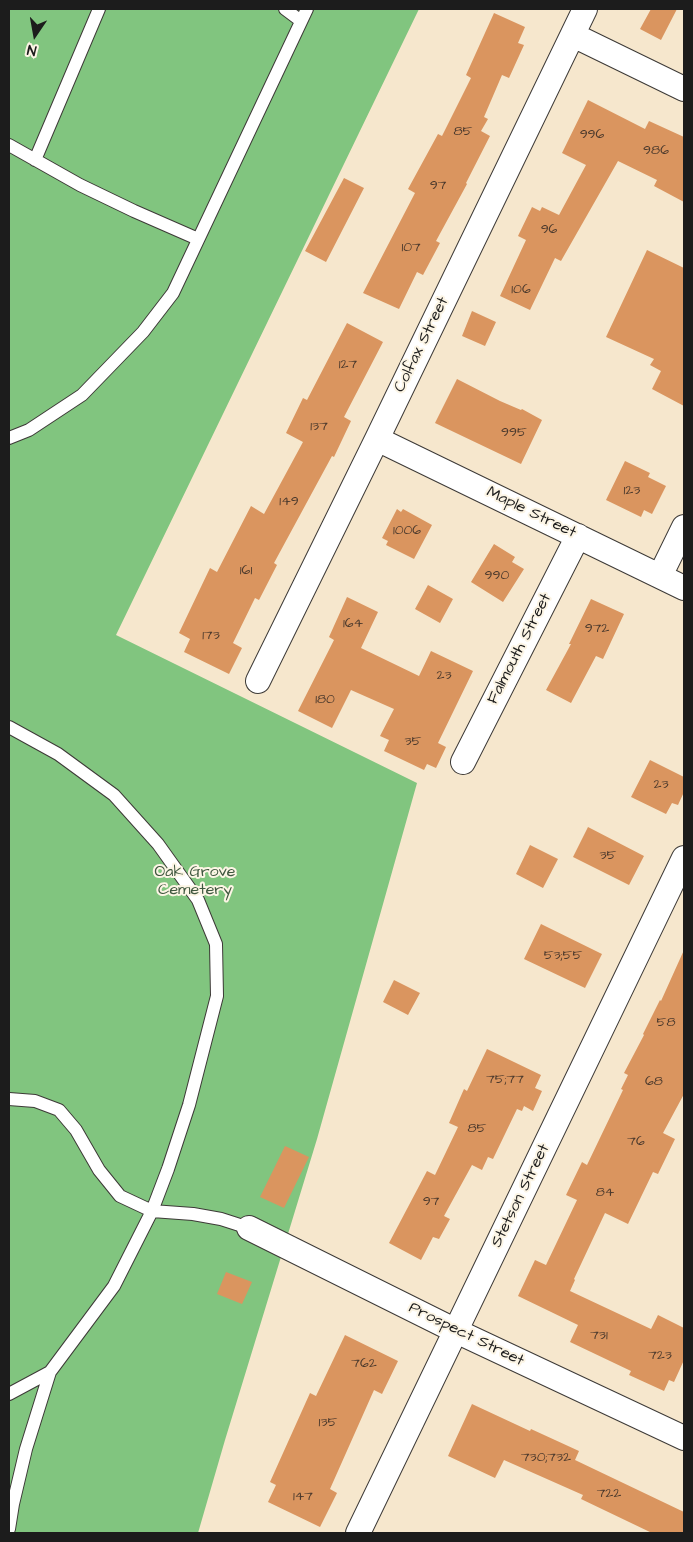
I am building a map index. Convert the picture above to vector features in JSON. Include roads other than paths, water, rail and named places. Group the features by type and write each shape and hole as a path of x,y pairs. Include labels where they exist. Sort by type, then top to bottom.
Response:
{"street":[{"name":"Colfax Street","path":"258,681 586,9"},
{"path":"573,35 684,89"},
{"name":"Maple Street","path":"377,439 684,588"},
{"path":"660,576 684,527"},
{"name":"Falmouth Street","path":"462,762 578,536"},
{"name":"Stetson Street","path":"358,1533 684,858"},
{"name":"Prospect Street","path":"249,1228 456,1331 684,1438"}],"lane":[{"path":"35,160 99,9"},
{"path":"285,9 301,21"},
{"path":"9,438 29,430 82,395 143,332 173,293 307,9"},
{"path":"9,145 107,198 198,239"},
{"path":"9,727 58,754 114,795 158,844 198,900 216,944 217,996 189,1105 152,1211 114,1286 50,1372 26,1449 9,1529"},
{"path":"9,1100 35,1101 59,1110 76,1130 99,1170 120,1196 152,1211 193,1214 221,1219 249,1228"},
{"path":"9,1394 50,1372"}],"park label":[{"name":"Oak Grove Cemetery","path":"195,882"}]}
